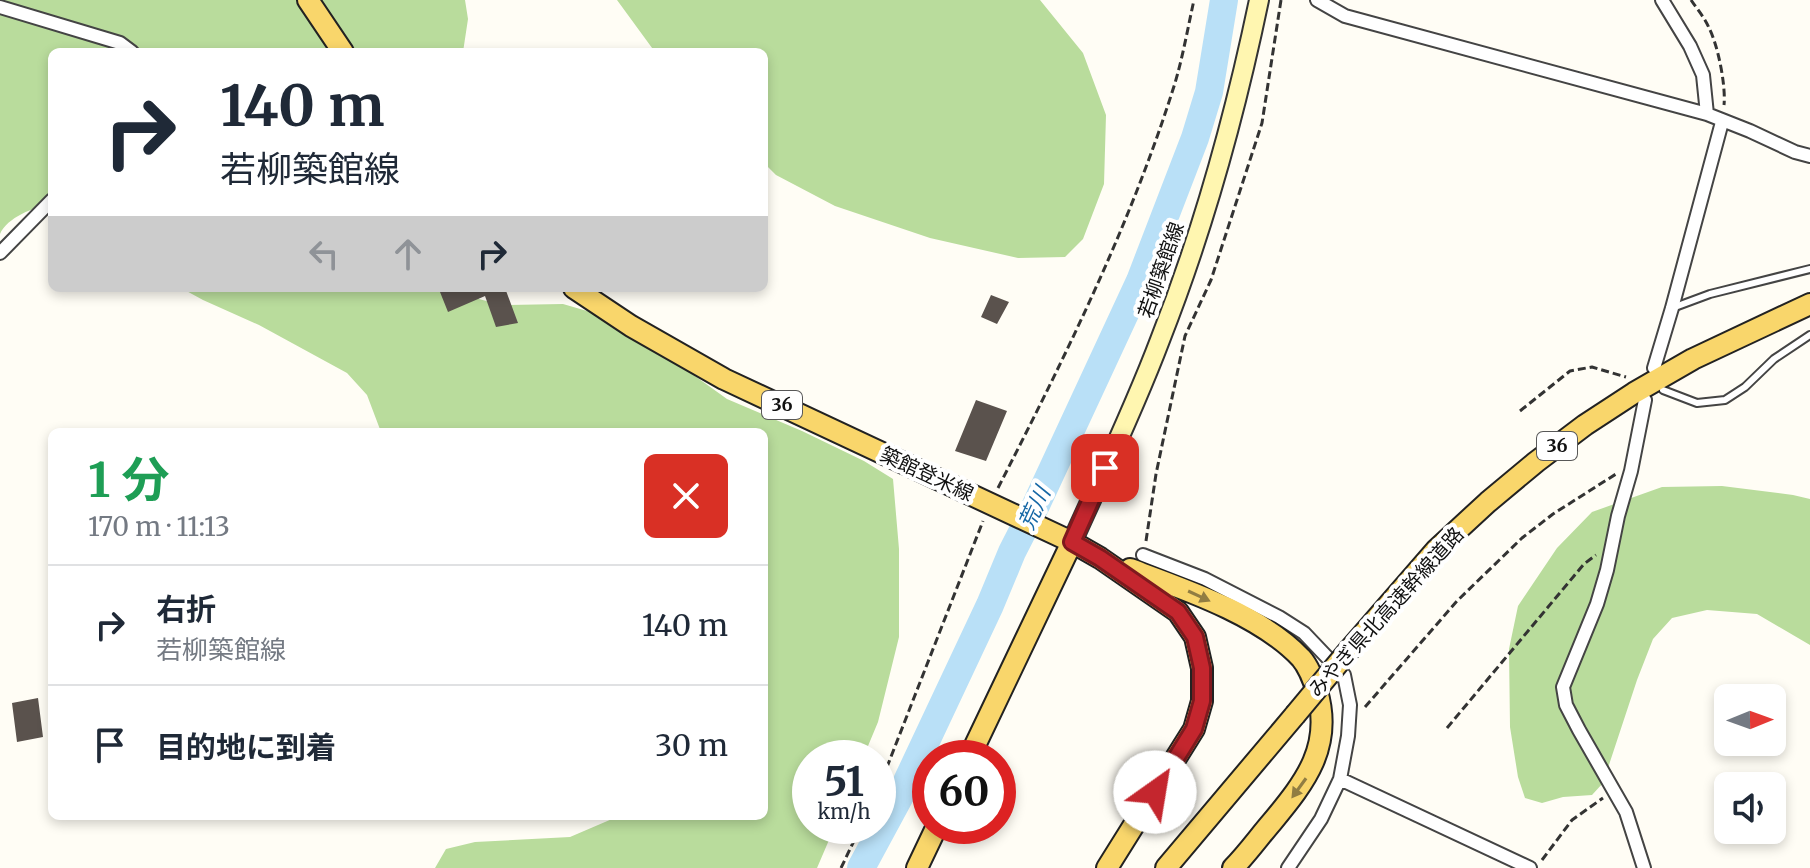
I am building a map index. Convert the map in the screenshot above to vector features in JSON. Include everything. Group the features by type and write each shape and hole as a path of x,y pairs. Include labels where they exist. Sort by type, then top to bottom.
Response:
{"main road":[{"path":"308,0 340,48"},
{"name":"若柳築館線","path":"1062,538 1139,394 1183,275 1210,193 1259,0"},
{"name":"築館登米線","path":"580,292 631,326 724,379 1100,558"},
{"name":"みやぎ県北高速幹線道路","path":"1166,868 1436,550 1488,502 1585,425 1634,393 1707,352 1810,304"},
{"path":"977,740 1062,538"},
{"path":"1100,558 1178,612 1195,637 1202,668 1202,701 1194,729 1107,868"},
{"path":"1100,558 1194,593 1263,628 1304,661 1313,679 1321,706 1322,730 1318,751 1308,775 1233,868"},
{"path":"917,868 928,844"}],"street":[{"path":"1317,0 1345,16 1707,114 1810,156"},
{"path":"1662,0 1703,75 1707,114"},
{"path":"0,7 120,43 127,48"},
{"path":"1654,368 1722,122"},
{"path":"0,253 48,204"},
{"path":"1644,868 1626,812 1566,705 1563,687 1597,604 1631,471 1645,400"},
{"path":"1143,555 1205,579 1304,633 1344,675 1350,705 1340,779 1321,819 1288,868"},
{"path":"1340,779 1530,868"}],"lane":[{"path":"1672,308 1710,294 1810,269"},
{"path":"1663,390 1697,403 1725,400 1745,387 1774,359 1810,335"}],"path":[{"path":"896,746 994,506 1104,272 1148,163 1176,80 1194,0"},
{"path":"1143,555 1156,474 1185,336 1211,280 1262,123 1281,0"},
{"path":"1691,0 1709,28 1720,63 1725,96 1722,122"},
{"path":"1520,411 1570,371 1592,367 1637,380"},
{"path":"1349,718 1361,712 1457,601 1522,538 1612,475 1631,471"},
{"path":"1447,728 1584,564 1613,544"},
{"path":"1537,868 1572,820 1613,791"},
{"path":"841,868 852,844"}],"green space":[{"path":"0,0 465,0 468,19 464,48 48,48 48,206 22,214 0,234"},
{"path":"617,0 1040,0 1083,53 1106,115 1104,184 1083,239 1065,257 1018,258 930,238 835,206 776,175 768,167 768,48 652,48"},
{"path":"188,292 473,292 479,299 501,305 563,304 594,313 727,399 802,431 893,479 899,549 899,637 878,722 870,740 792,740 792,844 827,844 817,868 435,868 446,849 475,842 570,837 610,820 768,820 768,428 379,428 367,395 347,373 259,325"},
{"path":"1722,486 1810,499 1810,645 1757,614 1707,610 1672,618 1653,639 1603,783 1592,795 1563,797 1542,803 1525,798 1518,777 1510,727 1509,649 1518,606 1557,548 1592,512 1662,487"}],"building":[{"path":"440,292 506,292 518,323 496,327 485,296 448,312"},
{"path":"991,295 1009,302 997,324 981,317"},
{"path":"976,400 1007,411 986,461 955,451"},
{"path":"38,698 43,737 17,742 12,703"}],"waterway":[{"name":"荒川","path":"861,868 902,792 1140,281 1195,138 1209,92 1224,0"}],"route":[{"path":"1105,468 1072,542 1178,612 1195,637 1202,668 1202,701 1194,729 1155,792"}]}
